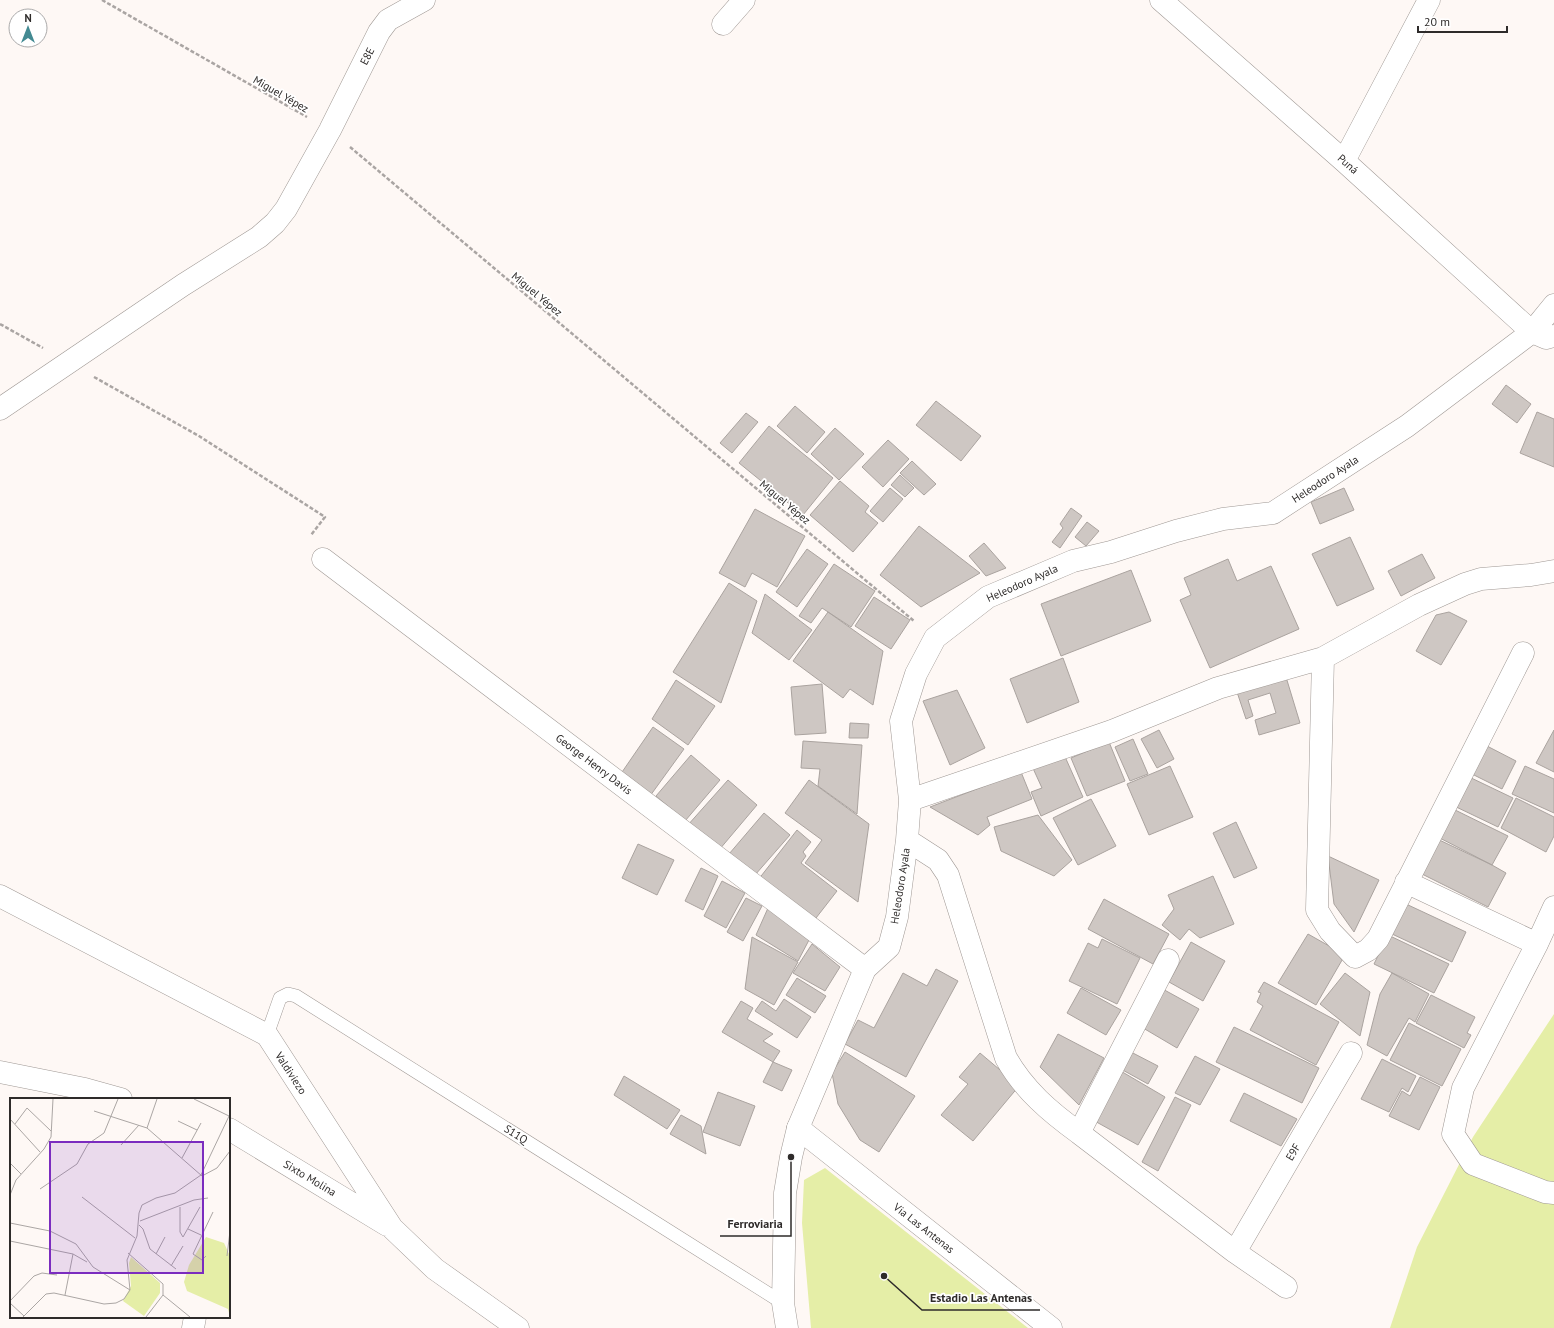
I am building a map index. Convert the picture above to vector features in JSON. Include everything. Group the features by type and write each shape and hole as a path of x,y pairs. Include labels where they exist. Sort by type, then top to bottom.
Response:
{"street":[{"name":"E8E","path":"0,409 183,285 258,237 275,223 286,209 330,130 379,32 388,20 398,13 424,0"},
{"path":"723,24 744,0"},
{"name":"Puná","path":"1161,0 1344,161 1532,332"},
{"path":"1344,161 1429,0"},
{"name":"Heleodoro Ayala","path":"787,1328 783,1302 785,1193 798,1128 865,969 889,947 897,917 907,840 910,800 901,721 916,674 935,638 988,597 1073,561 1111,552 1176,531 1223,519 1273,513 1407,426 1532,332 1554,305"},
{"path":"1532,332 1546,338 1554,336"},
{"name":"George Henry Davis","path":"323,559 865,969"},
{"path":"910,800 1112,731 1218,688 1323,658 1448,590 1481,580 1554,571"},
{"path":"1323,658 1317,910 1330,931 1355,957 1368,950 1378,938 1523,653"},
{"path":"907,840 938,860 948,875 1006,1058 1013,1071 1034,1096 1053,1115 1079,1133 1235,1252 1286,1287"},
{"path":"1406,882 1537,944"},
{"name":"Valdiviezo","path":"0,896 267,1035 392,1228 435,1269 518,1328"},
{"path":"1554,907 1537,944 1463,1088 1453,1134 1473,1164 1545,1192 1554,1193"},
{"path":"1079,1133 1168,960"},
{"name":"E9F","path":"1235,1252 1351,1053"},
{"path":"0,1072 86,1089 118,1098"},
{"name":"Via Las Antenas","path":"798,1128 1051,1328"},
{"name":"Sixto Molina","path":"230,1132 392,1228"},
{"path":"193,1328 195,1318"}],"lane":[{"name":"S11Q","path":"267,1035 280,998 288,994 296,996 783,1302"}],"path":[{"name":"Miguel Yépez","path":"102,0 330,130 935,638"},
{"path":"0,324 199,436 325,517"}],"green space":[{"path":"1554,1014 1554,1328 1390,1328 1417,1247 1473,1137"},
{"path":"825,1168 1028,1328 811,1328 802,1223 804,1180"}],"building":[{"path":"1506,385 1531,404 1517,423 1492,404"},
{"path":"936,401 981,436 961,461 916,425"},
{"path":"795,406 825,432 807,453 777,426"},
{"path":"1537,412 1554,419 1554,467 1520,453"},
{"path":"746,413 758,422 732,453 720,443"},
{"path":"769,426 833,478 803,515 739,463"},
{"path":"835,428 864,454 839,480 811,454"},
{"path":"888,440 909,459 883,487 862,467"},
{"path":"912,461 936,484 924,495 900,473"},
{"path":"900,475 914,488 905,497 891,485"},
{"path":"840,481 869,506 865,512 878,523 853,552 810,515"},
{"path":"890,488 903,499 883,522 870,511"},
{"path":"1344,488 1354,510 1320,524 1311,502"},
{"path":"1071,508 1082,516 1060,548 1052,542 1063,528 1060,524"},
{"path":"755,509 805,536 777,587 752,573 745,587 719,573"},
{"path":"1087,522 1099,531 1086,546 1075,537"},
{"path":"919,526 980,573 921,607 880,575"},
{"path":"1350,537 1374,589 1337,606 1312,554"},
{"path":"984,543 1006,568 986,576 969,556"},
{"path":"807,549 828,564 797,607 776,592"},
{"path":"1422,554 1435,578 1401,596 1388,571"},
{"path":"1228,559 1237,581 1271,566 1299,629 1210,668 1180,600 1191,595 1184,578"},
{"path":"834,564 875,591 851,627 822,608 811,623 799,616"},
{"path":"1131,570 1151,621 1061,656 1041,604"},
{"path":"729,583 757,601 721,703 673,672"},
{"path":"765,594 812,630 789,660 752,633"},
{"path":"874,597 910,620 891,649 855,626"},
{"path":"828,612 883,651 873,705 850,689 843,698 793,661"},
{"path":"1449,612 1467,621 1441,665 1416,651 1436,615"},
{"path":"1063,658 1079,702 1027,723 1010,679"},
{"path":"1286,677 1300,723 1259,735 1255,720 1276,713 1270,693 1248,700 1253,716 1246,719 1237,692"},
{"path":"676,680 715,706 688,745 652,719"},
{"path":"822,684 826,733 795,735 791,687"},
{"path":"957,690 985,748 950,765 923,701"},
{"path":"850,723 869,724 868,738 849,738"},
{"path":"653,727 684,749 650,796 620,775"},
{"path":"1159,730 1174,759 1157,768 1141,739"},
{"path":"1554,730 1554,772 1536,763"},
{"path":"1133,739 1148,774 1130,781 1115,747"},
{"path":"803,741 862,745 857,814 818,786 820,769 801,768"},
{"path":"1109,742 1125,781 1087,796 1071,758"},
{"path":"1485,745 1516,761 1502,789 1470,773"},
{"path":"1062,750 1083,797 1041,816 1031,792 1042,788 1031,764"},
{"path":"691,755 720,780 685,821 656,796"},
{"path":"1170,766 1193,817 1149,835 1127,784"},
{"path":"1525,766 1554,779 1554,813 1512,794"},
{"path":"1021,772 1032,799 987,817 990,825 978,835 930,807"},
{"path":"1465,775 1513,798 1498,827 1450,804"},
{"path":"728,780 757,805 719,850 687,826"},
{"path":"809,780 869,824 858,902 805,863 822,840 785,813"},
{"path":"1516,798 1554,817 1554,836 1546,852 1501,828"},
{"path":"1091,799 1116,846 1078,865 1053,818"},
{"path":"1449,807 1508,836 1492,865 1434,835"},
{"path":"764,813 790,835 755,875 729,854"},
{"path":"1038,815 1072,860 1054,876 1001,851 994,827"},
{"path":"1236,822 1257,868 1234,878 1213,833"},
{"path":"797,830 811,842 803,852 806,856 801,863 837,891 816,918 807,918 758,880"},
{"path":"1433,837 1506,873 1488,907 1416,871"},
{"path":"638,844 674,860 657,895 622,878"},
{"path":"1328,856 1379,880 1354,932 1334,904"},
{"path":"701,868 718,876 703,910 685,901"},
{"path":"1213,876 1234,924 1200,938 1189,929 1180,940 1162,925 1174,909 1168,895"},
{"path":"722,881 745,893 726,928 704,916"},
{"path":"746,898 762,906 743,941 727,932"},
{"path":"1104,899 1169,934 1153,964 1088,929"},
{"path":"1406,904 1466,932 1452,962 1392,934"},
{"path":"768,908 809,940 798,961 756,935"},
{"path":"1308,934 1345,955 1316,1005 1278,983"},
{"path":"1388,935 1449,964 1434,993 1374,964"},
{"path":"752,937 798,962 774,1005 745,989"},
{"path":"1102,939 1140,958 1117,1004 1069,981 1088,943 1098,948"},
{"path":"1191,942 1225,961 1203,1001 1169,982"},
{"path":"812,944 840,967 825,991 793,973"},
{"path":"936,969 958,981 906,1077 845,1044 858,1020 874,1028 903,973 927,986"},
{"path":"1345,973 1370,992 1360,1036 1320,1004"},
{"path":"1392,973 1429,994 1415,1022 1409,1018 1387,1056 1367,1045 1380,994"},
{"path":"797,978 826,996 815,1013 786,995"},
{"path":"1264,982 1339,1022 1316,1065 1250,1030 1263,1006 1257,1002 1261,993 1258,992"},
{"path":"1159,987 1199,1009 1177,1048 1138,1025"},
{"path":"1081,988 1121,1010 1106,1035 1067,1013"},
{"path":"1431,995 1475,1017 1467,1033 1471,1035 1464,1048 1416,1023"},
{"path":"784,999 811,1017 797,1038 755,1011 762,1001 776,1011"},
{"path":"741,1001 753,1008 747,1019 773,1034 763,1041 780,1051 773,1062 722,1032"},
{"path":"1409,1023 1461,1049 1442,1086 1390,1060"},
{"path":"1234,1027 1319,1068 1302,1103 1216,1062"},
{"path":"1058,1034 1104,1058 1079,1105 1040,1067"},
{"path":"1129,1051 1158,1066 1148,1084 1119,1068"},
{"path":"845,1052 915,1096 879,1152 860,1140 838,1104 832,1073"},
{"path":"980,1053 1019,1086 973,1141 941,1115 968,1084 959,1077"},
{"path":"1195,1056 1220,1069 1200,1105 1175,1093"},
{"path":"1382,1059 1416,1076 1408,1092 1402,1088 1389,1112 1361,1099"},
{"path":"773,1062 792,1070 782,1091 763,1082"},
{"path":"1119,1070 1165,1097 1138,1145 1091,1119"},
{"path":"624,1076 680,1110 667,1129 614,1095"},
{"path":"1420,1077 1440,1087 1419,1130 1389,1116 1402,1091 1410,1096"},
{"path":"718,1092 755,1106 740,1146 703,1132"},
{"path":"1244,1093 1297,1119 1281,1146 1230,1121"},
{"path":"1175,1097 1191,1105 1158,1171 1142,1162"},
{"path":"681,1115 701,1126 706,1154 670,1134"}],"place":[{"name":"Ferroviaria","path":"791,1157"},
{"name":"Estadio Las Antenas","path":"884,1276"}]}
